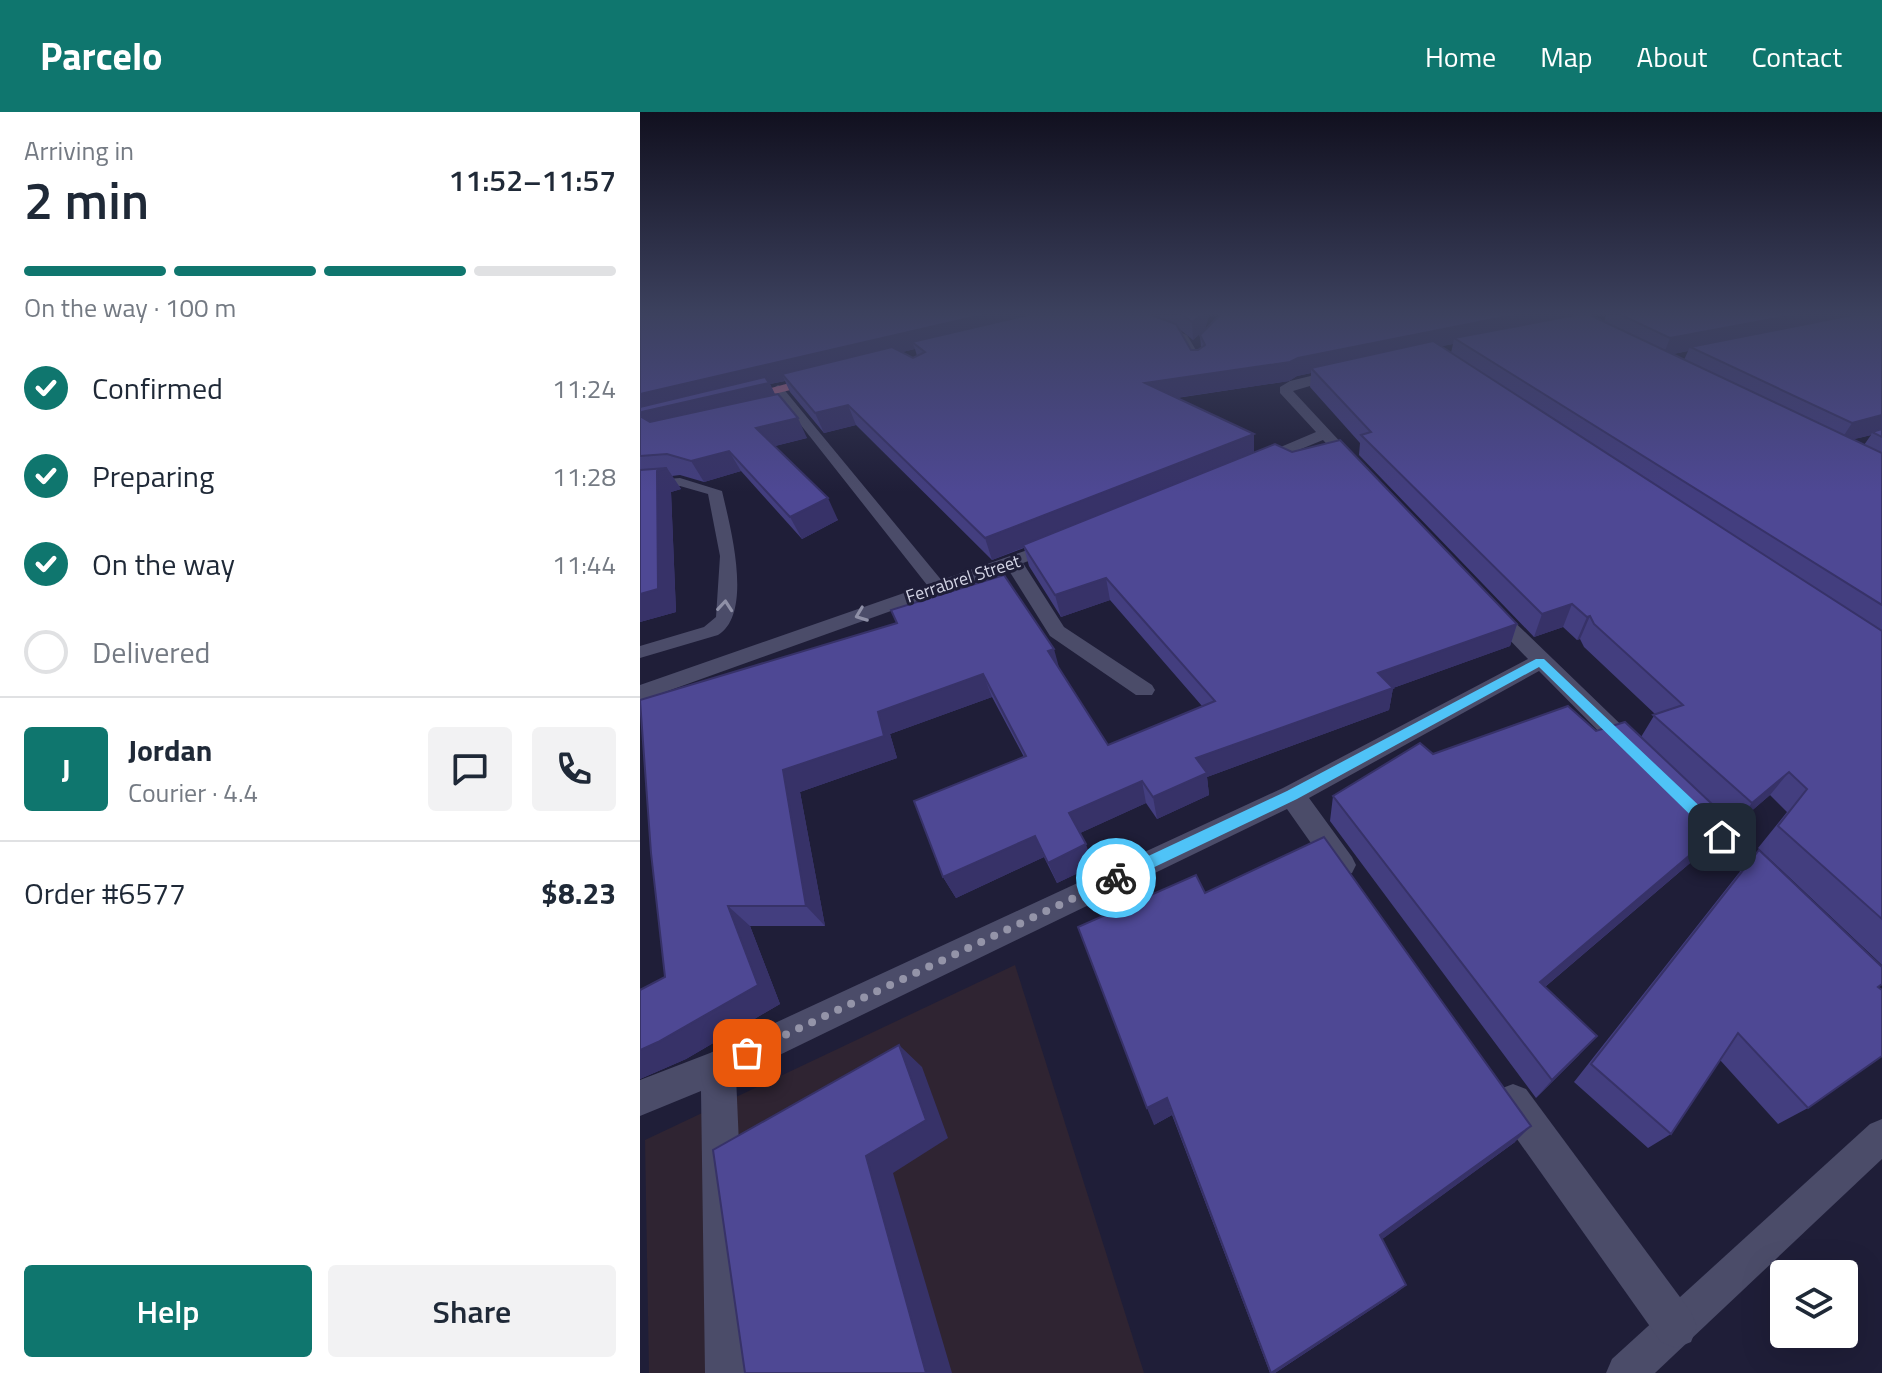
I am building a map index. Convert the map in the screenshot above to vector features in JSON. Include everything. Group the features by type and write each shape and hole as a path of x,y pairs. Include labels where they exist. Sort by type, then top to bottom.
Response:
{"main road":[{"path":"733,400 839,374"}],"street":[{"path":"1341,374 1289,387 1286,393 1368,480"},
{"path":"1240,469 1325,434"},
{"name":"Ferrabrel Street","path":"640,693 754,655 937,586 1014,563 1071,539"},
{"path":"1014,563 1057,631 1144,690"},
{"path":"1475,593 1540,661 1643,760"},
{"path":"640,1098 718,1067 1292,795 1540,661"},
{"path":"1677,793 1791,903"},
{"path":"1292,795 1357,886"},
{"path":"718,1067 727,1373"},
{"path":"1498,1080 1676,1327"}],"lane":[{"path":"778,389 785,407 937,586"},
{"path":"640,485 680,482 715,491 728,556 725,617 721,625 711,631 640,652"},
{"path":"1626,1373 1882,1136"}],"shaded area":[{"path":"1015,965 1144,1373 649,1373 645,1140"}],"building":[{"path":"640,374 727,374 640,394"},
{"path":"782,374 1208,374 1145,383 1254,434 985,538 848,405 815,413"},
{"path":"1316,374 1484,374 1882,631 1882,919 1778,826 1807,789 1789,772 1752,803 1653,715 1683,705 1594,624 1590,616 1587,617 1572,604 1542,614 1361,435 1371,432"},
{"path":"1511,374 1715,374 1882,453 1882,605"},
{"path":"1747,374 1882,374 1882,415 1852,423"},
{"path":"765,377 769,383 642,412 640,415 640,407"},
{"path":"778,394 798,418 756,428 828,498 790,517 729,451 691,461 667,454 640,456 640,416 650,422"},
{"path":"1340,440 1517,624 1378,673 1393,688 1196,758 1207,773 1153,797 1142,781 1069,813 1086,844 1048,863 1035,836 943,877 914,801 1026,756 983,674 878,712 884,736 783,770 806,906 728,906 758,985 640,1050 640,990 665,977 651,853 640,700 897,623 891,610 1004,575 1054,649 1048,651 1108,745 1215,701 1106,578 1055,595 1023,545 1275,444 1292,452"},
{"path":"667,468 657,471 658,589 640,594 640,470"},
{"path":"1568,706 1596,731 1625,722 1730,821 1540,982 1597,1036 1552,1080 1333,796 1420,743 1433,754"},
{"path":"1324,837 1531,1126 1380,1235 1406,1285 1271,1373 1167,1098 1147,1108 1078,927 1196,875 1205,893"},
{"path":"1759,850 1882,967 1882,984 1878,987 1882,990 1882,1056 1808,1108 1738,1033 1671,1134 1591,1064"},
{"path":"899,1045 926,1120 866,1156 926,1373 745,1373 713,1150"}],"way so far":[{"path":"747,1053 1116,878"}],"route":[{"path":"1116,878 1292,795 1540,661 1722,837"}]}
